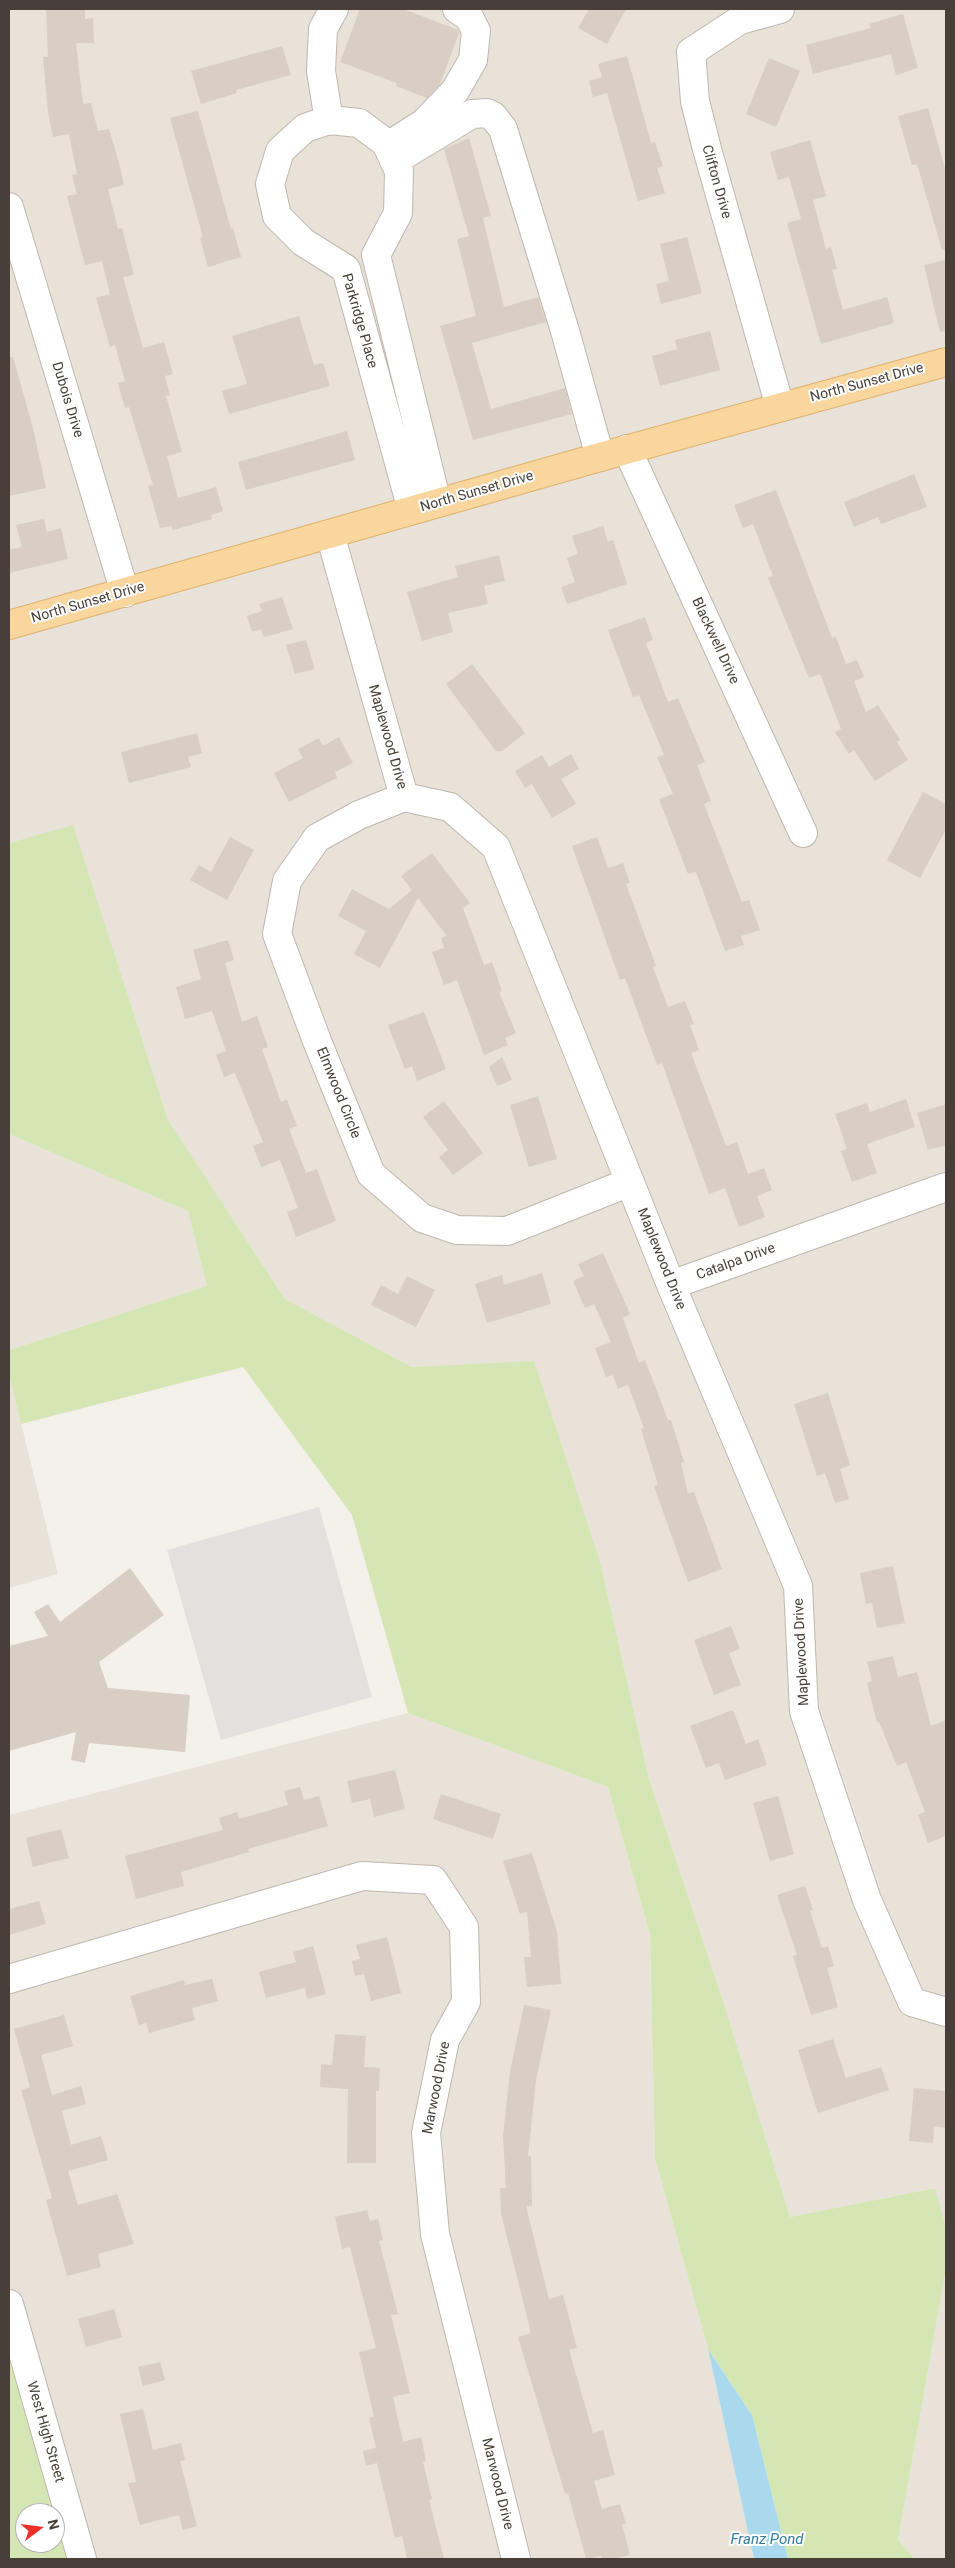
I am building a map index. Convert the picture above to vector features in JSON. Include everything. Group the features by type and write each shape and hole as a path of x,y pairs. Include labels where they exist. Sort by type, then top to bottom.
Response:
{"main road":[{"name":"North Sunset Drive","path":"9,625 627,449 946,362"}],"street":[{"path":"329,121 321,71 323,29 334,9"},
{"path":"391,154 455,91 473,60 476,31 469,16 457,9"},
{"name":"Clifton Drive","path":"780,9 740,20 691,52 695,101 707,150 780,407"},
{"path":"391,154 472,114 487,113 493,116 503,129 565,331 600,457"},
{"name":"Parkridge Place","path":"391,154 359,123 329,121 305,128 280,151 270,184 277,216 303,242 346,269 424,507"},
{"path":"391,154 399,171 398,213 376,255 424,507"},
{"name":"Dubois Drive","path":"9,207 125,593"},
{"name":"Blackwell Drive","path":"627,449 803,833"},
{"name":"Maplewood Drive","path":"330,534 404,797 450,807 496,847 672,1286 798,1586 804,1711 867,1900 912,2002 946,2012"},
{"name":"Elmwood Circle","path":"404,797 359,815 317,838 287,881 277,934 316,1041 371,1174 422,1218 457,1230 507,1231 630,1182"},
{"name":"Catalpa Drive","path":"672,1286 946,1187"},
{"name":"Marwood Drive","path":"9,1979 362,1876 433,1880 464,1928 466,2002 445,2040 426,2133 435,2234 516,2559"},
{"name":"West High Street","path":"9,2304 82,2559"}],"shaded area":[{"path":"9,9 946,9 946,2228 934,2188 790,2217 725,2007 649,1779 600,1561 534,1362 412,1367 285,1299 168,1120 73,826 9,843"},
{"path":"9,1134 188,1211 207,1286 9,1350"},
{"path":"9,1374 58,1574 9,1588"},
{"path":"319,1507 372,1697 221,1740 167,1550"},
{"path":"408,1713 608,1787 650,1934 655,2158 708,2349 754,2559 82,2559 9,2304 9,1815"},
{"path":"946,2269 946,2559 915,2559 898,2540"}],"green space":[{"path":"73,825 168,1120 285,1299 412,1367 534,1361 600,1561 649,1779 725,2007 790,2217 935,2188 946,2228 946,2269 898,2540 915,2559 788,2559 752,2415 708,2349 655,2158 650,1934 608,1787 408,1713 352,1515 243,1367 21,1424 9,1374 9,1350 207,1286 188,1211 9,1134 9,843"},
{"path":"9,2304 82,2559 9,2559"}],"water":[{"name":"Franz Pond","path":"708,2349 752,2415 788,2559 754,2559"}],"building":[{"path":"46,9 85,9 85,19 93,18 94,43 76,43 83,104 91,103 98,131 109,129 119,163 124,185 108,189 118,229 122,228 134,275 123,277 143,348 164,342 173,374 165,376 170,395 166,396 182,452 167,456 178,498 216,487 223,511 211,515 212,519 173,530 171,526 160,528 148,486 153,485 129,407 125,408 118,383 125,381 115,345 110,347 96,298 110,294 102,261 85,265 67,196 77,194 72,175 77,174 69,134 53,137 48,112 43,57 48,57"},
{"path":"360,9 403,9 458,30 459,33 440,84 427,98 396,86 397,83 340,62"},
{"path":"589,9 626,9 607,44 578,28"},
{"path":"903,14 918,68 896,75 891,54 813,74 806,45 871,28 869,24"},
{"path":"282,46 291,75 236,90 237,93 201,104 191,71"},
{"path":"627,56 651,143 655,142 663,166 657,168 665,193 638,201 607,93 593,97 589,81 602,77 598,64"},
{"path":"769,58 800,71 776,127 746,114"},
{"path":"928,108 946,172 946,249 942,250 917,164 912,165 898,116"},
{"path":"198,111 231,229 233,228 241,257 208,267 200,238 203,237 170,118"},
{"path":"469,138 491,216 483,218 504,307 538,297 546,322 472,343 491,409 565,388 572,414 473,440 440,326 476,316 457,239 469,236 444,149"},
{"path":"810,140 826,196 813,200 826,249 831,247 837,269 832,270 843,310 887,297 894,323 821,344 787,223 801,219 789,177 778,180 770,152"},
{"path":"687,237 702,293 661,304 656,284 669,281 660,244"},
{"path":"946,260 946,331 940,332 924,265"},
{"path":"299,316 314,365 323,363 330,386 229,414 222,391 247,384 232,336"},
{"path":"710,331 720,370 660,386 652,356 677,349 675,340"},
{"path":"9,357 13,357 33,428 46,488 9,496"},
{"path":"347,431 355,460 246,490 238,462"},
{"path":"914,474 927,507 881,524 878,517 854,527 844,502"},
{"path":"776,490 832,638 836,637 846,664 857,660 864,677 854,681 866,712 878,705 900,740 897,742 908,760 875,781 854,750 849,754 835,732 841,729 820,674 809,678 768,578 773,576 753,524 743,528 734,505"},
{"path":"44,519 47,532 61,528 68,559 9,573 9,550 22,547 16,525"},
{"path":"603,526 608,542 613,540 627,584 567,604 561,587 575,582 567,558 578,554 572,536"},
{"path":"499,555 505,581 484,586 488,604 448,613 453,632 422,641 407,592 458,577 455,566"},
{"path":"282,597 293,629 264,637 261,629 252,632 247,616 262,611 259,604"},
{"path":"645,617 653,640 646,643 668,702 678,698 705,762 697,765 711,801 704,804 742,902 749,900 760,930 741,936 744,945 725,951 696,872 688,874 659,799 673,794 657,757 664,755 639,695 633,697 608,630"},
{"path":"306,640 315,669 295,674 286,645"},
{"path":"472,664 525,733 502,751 496,751 446,684"},
{"path":"197,733 202,753 188,757 191,767 129,783 121,752"},
{"path":"339,737 353,763 335,772 337,778 289,802 274,773 303,758 298,749 319,738 323,746"},
{"path":"571,754 579,769 561,779 576,804 552,818 532,784 525,788 515,771 542,755 549,767"},
{"path":"923,792 946,804 946,829 920,878 887,860"},
{"path":"230,837 254,850 227,900 190,880 199,865 211,872"},
{"path":"597,837 608,868 623,863 630,883 626,884 656,966 653,967 668,1007 685,1001 694,1024 690,1025 699,1050 691,1053 726,1146 737,1142 748,1174 764,1168 772,1190 757,1196 765,1217 739,1227 725,1188 709,1194 662,1063 657,1065 625,978 620,980 572,846"},
{"path":"432,853 470,903 463,908 484,965 492,962 502,991 499,992 516,1033 505,1038 508,1045 484,1055 457,980 444,985 432,952 444,948 441,938 447,936 418,898 380,968 354,954 366,931 338,916 352,889 389,909 412,890 401,876"},
{"path":"228,940 234,960 225,963 242,1022 257,1016 268,1047 262,1049 281,1102 287,1100 297,1126 289,1129 306,1173 317,1169 336,1221 296,1237 287,1212 298,1208 280,1160 261,1167 253,1146 263,1142 235,1073 224,1077 216,1055 226,1051 212,1011 185,1019 176,987 201,979 193,950"},
{"path":"424,1012 446,1069 417,1081 412,1066 405,1069 388,1025"},
{"path":"502,1057 512,1080 497,1086 489,1067"},
{"path":"538,1096 557,1159 529,1167 510,1105"},
{"path":"906,1099 915,1127 867,1144 877,1173 852,1182 841,1151 847,1149 835,1114 867,1103 870,1112"},
{"path":"444,1101 483,1153 453,1175 439,1157 448,1150 423,1117"},
{"path":"946,1104 946,1145 928,1150 917,1113"},
{"path":"603,1253 630,1314 623,1318 639,1363 645,1360 668,1420 671,1420 684,1462 681,1463 688,1494 694,1492 722,1569 688,1582 654,1486 658,1485 641,1429 644,1428 628,1385 618,1389 613,1375 606,1377 595,1348 611,1342 594,1304 585,1308 573,1281 584,1276 578,1264"},
{"path":"542,1273 551,1304 487,1323 475,1284 502,1275 504,1285"},
{"path":"407,1276 435,1290 416,1327 371,1305 381,1285 398,1294"},
{"path":"828,1393 850,1465 840,1469 849,1499 835,1503 825,1473 817,1476 794,1404"},
{"path":"893,1566 905,1623 877,1628 872,1603 866,1604 860,1573"},
{"path":"130,1568 164,1615 99,1662 108,1688 190,1695 185,1752 89,1743 85,1763 71,1760 76,1732 9,1751 9,1646 48,1636 34,1612 48,1604 60,1622"},
{"path":"731,1626 740,1649 729,1653 741,1685 714,1695 694,1640"},
{"path":"893,1656 898,1677 917,1672 931,1726 946,1720 946,1836 928,1843 918,1815 925,1812 906,1762 897,1766 879,1722 877,1722 867,1683 872,1681 867,1662"},
{"path":"733,1710 746,1744 758,1739 767,1765 725,1780 719,1763 706,1768 690,1726"},
{"path":"395,1770 405,1809 374,1817 370,1799 352,1803 347,1781"},
{"path":"300,1787 304,1800 319,1796 328,1826 248,1849 249,1852 181,1872 184,1886 136,1899 125,1856 223,1830 219,1818 237,1812 239,1819 288,1805 284,1791"},
{"path":"441,1794 501,1814 493,1839 433,1819"},
{"path":"778,1796 794,1854 770,1861 753,1803"},
{"path":"61,1829 69,1858 33,1867 26,1838"},
{"path":"532,1853 557,1931 561,1984 527,1987 524,1957 531,1957 527,1912 520,1914 503,1861"},
{"path":"805,1886 813,1910 810,1911 822,1948 828,1946 834,1966 827,1968 838,2007 811,2015 793,1956 797,1955 777,1895"},
{"path":"39,1901 46,1924 9,1935 9,1909"},
{"path":"387,1937 401,1993 371,2001 364,1974 355,1976 352,1961 360,1959 356,1945"},
{"path":"313,1946 326,1994 307,1999 305,1988 266,1998 259,1972 296,1962 293,1952"},
{"path":"212,1979 218,2001 192,2008 195,2020 149,2033 146,2023 139,2025 130,1996 184,1980 185,1985"},
{"path":"524,2005 551,2010 536,2080 528,2156 531,2156 532,2206 526,2206 549,2299 563,2295 577,2348 569,2350 593,2433 603,2430 615,2475 594,2481 602,2509 620,2504 626,2524 622,2524 630,2555 614,2559 602,2559 601,2556 586,2559 568,2493 565,2494 518,2337 531,2333 501,2214 500,2188 506,2188 503,2135 510,2072"},
{"path":"64,2015 73,2046 41,2055 52,2095 81,2086 86,2104 62,2111 71,2145 101,2136 108,2160 68,2171 78,2205 117,2194 134,2244 98,2254 101,2267 67,2276 46,2200 52,2198 21,2090 30,2087 14,2029"},
{"path":"335,2034 366,2036 364,2067 380,2068 379,2091 376,2091 376,2163 347,2163 348,2089 320,2087 321,2064 332,2065"},
{"path":"833,2039 846,2078 881,2067 889,2090 818,2113 798,2050"},
{"path":"914,2088 946,2091 946,2128 934,2126 933,2143 909,2141"},
{"path":"367,2210 370,2221 378,2219 383,2240 379,2241 398,2314 391,2315 410,2393 393,2397 403,2442 421,2437 426,2461 423,2462 432,2499 429,2500 444,2559 407,2559 402,2536 395,2538 377,2463 366,2466 363,2451 376,2448 369,2418 374,2417 359,2352 376,2348 350,2247 342,2249 335,2217"},
{"path":"114,2309 122,2337 86,2347 78,2319"},
{"path":"160,2362 165,2380 143,2386 138,2367"},
{"path":"143,2409 153,2450 181,2443 185,2460 180,2461 197,2526 183,2530 179,2515 140,2525 128,2483 136,2482 120,2414"}]}
